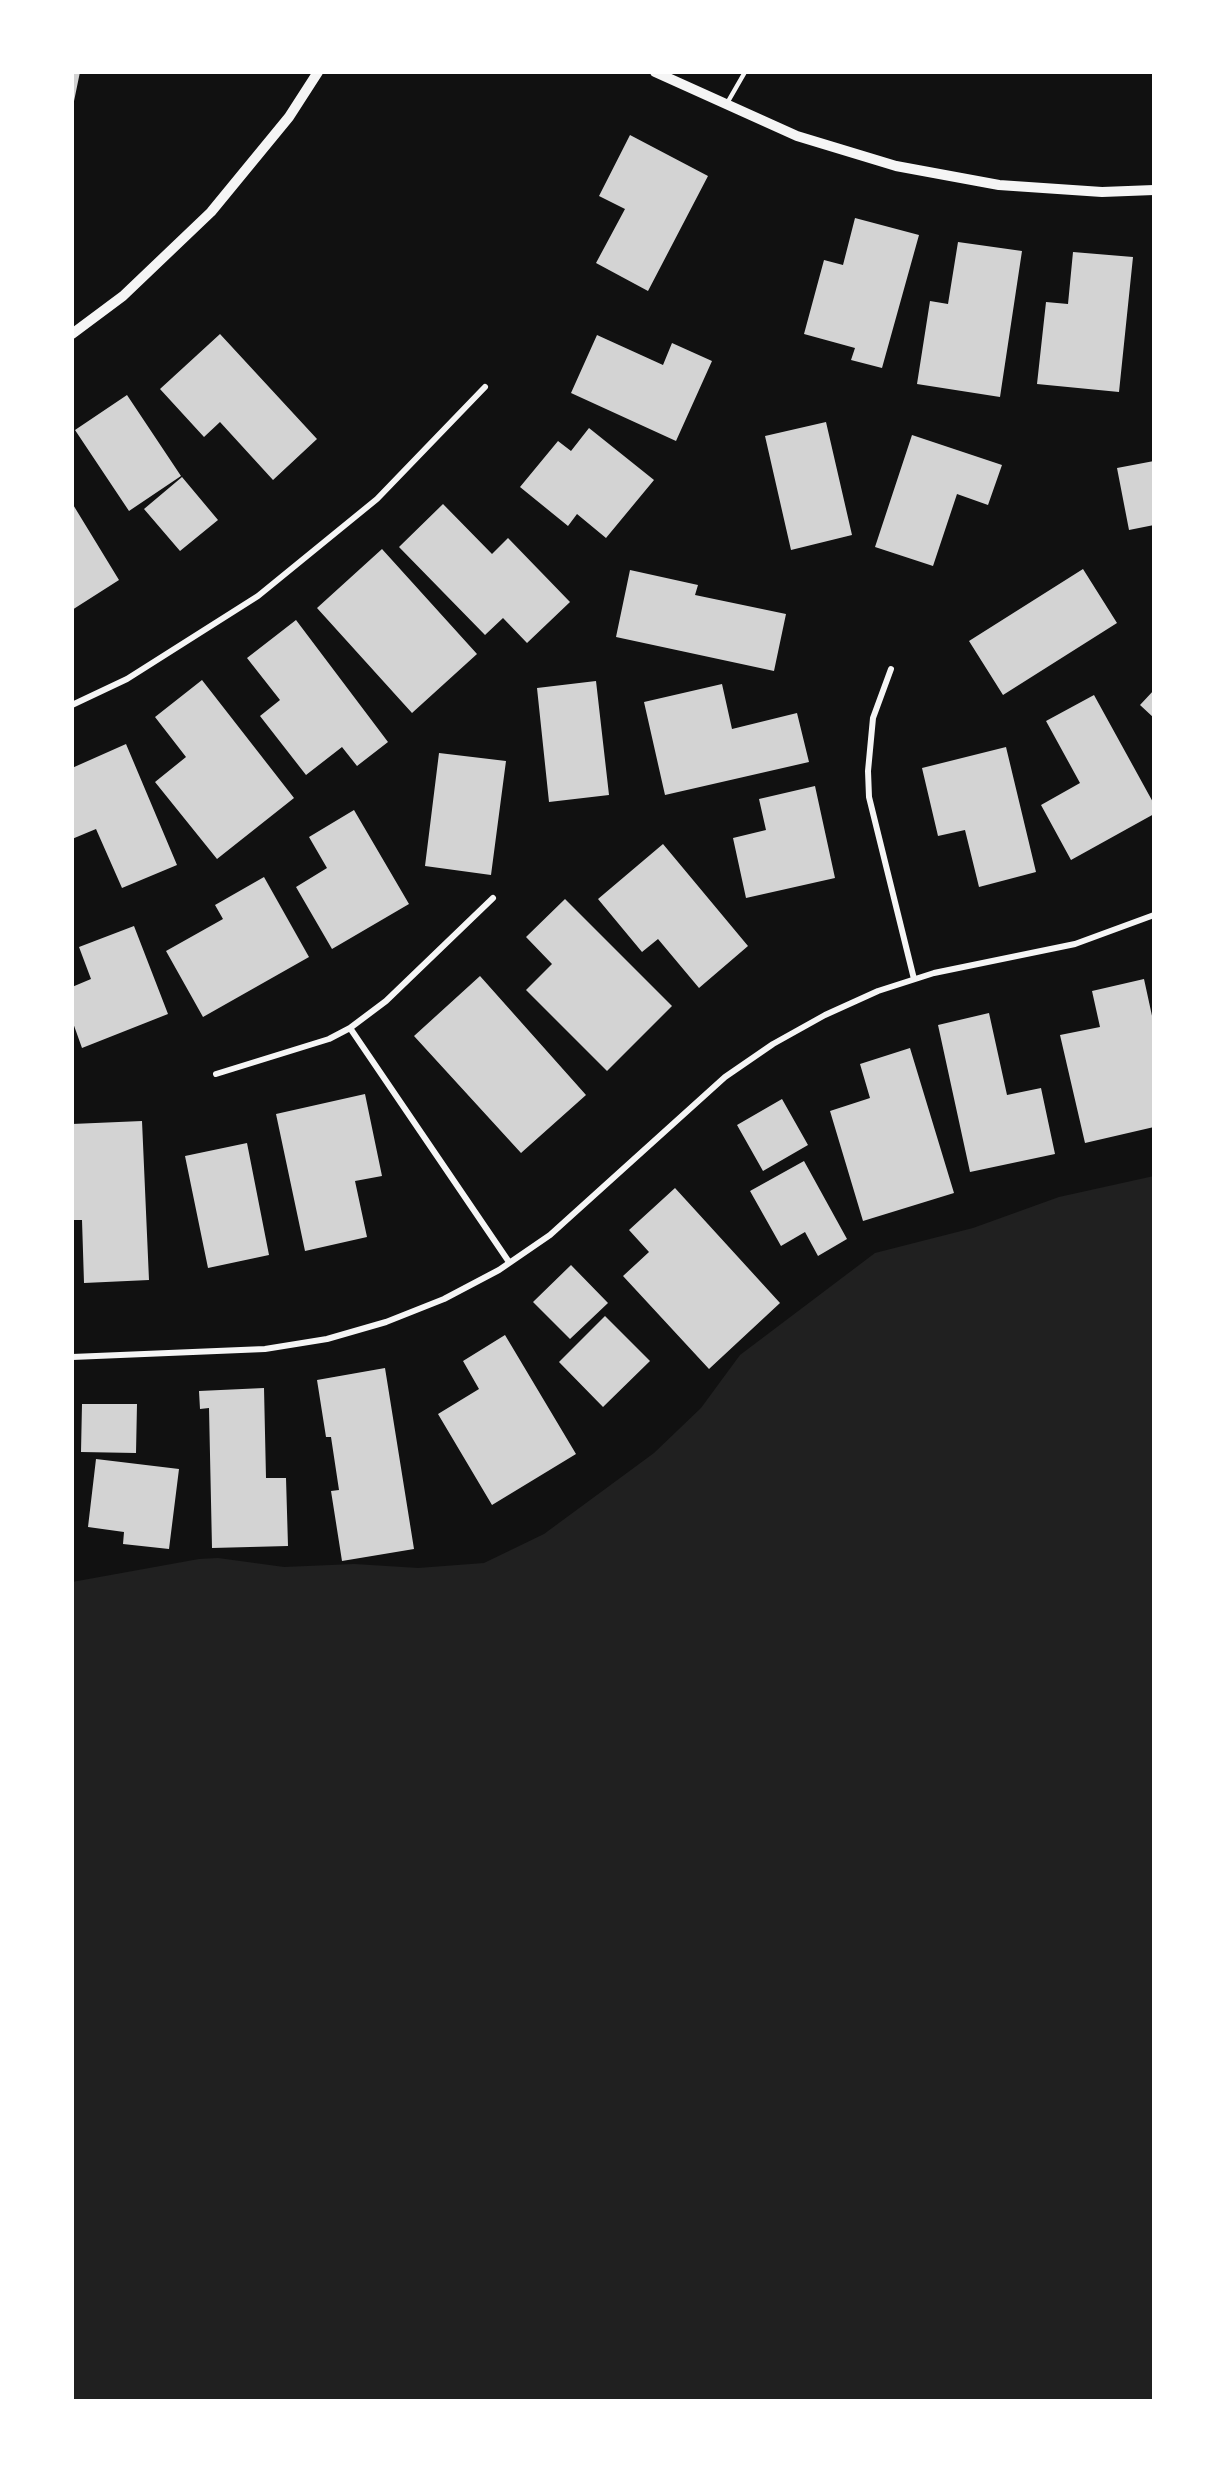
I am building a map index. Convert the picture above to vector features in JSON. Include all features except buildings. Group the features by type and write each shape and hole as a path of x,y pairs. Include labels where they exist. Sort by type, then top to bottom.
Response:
{"street":[{"path":"72,334 123,296 211,212 289,117 318,72"},
{"path":"655,72 797,136 896,166 999,185 1102,192 1154,190"},
{"path":"72,705 127,679 258,596 377,499 485,387"},
{"path":"891,669 873,718 868,771 869,797 914,980"},
{"path":"216,1074 329,1039 350,1028 386,1001 493,897"},
{"path":"72,1356 265,1349 327,1339 386,1322 444,1299 509,1262 550,1235 735,1070 773,1044 825,1015 878,991 914,980 1075,944 1154,915"},
{"path":"350,1028 509,1262"}],"lane":[{"path":"726,105 745,72"}],"shaded area":[{"path":"1154,1176 1154,2401 72,2401 72,1582 199,1559 218,1558 284,1567 354,1564 418,1568 484,1563 544,1534 654,1453 701,1408 740,1355 875,1253 973,1228 1059,1197"}]}
